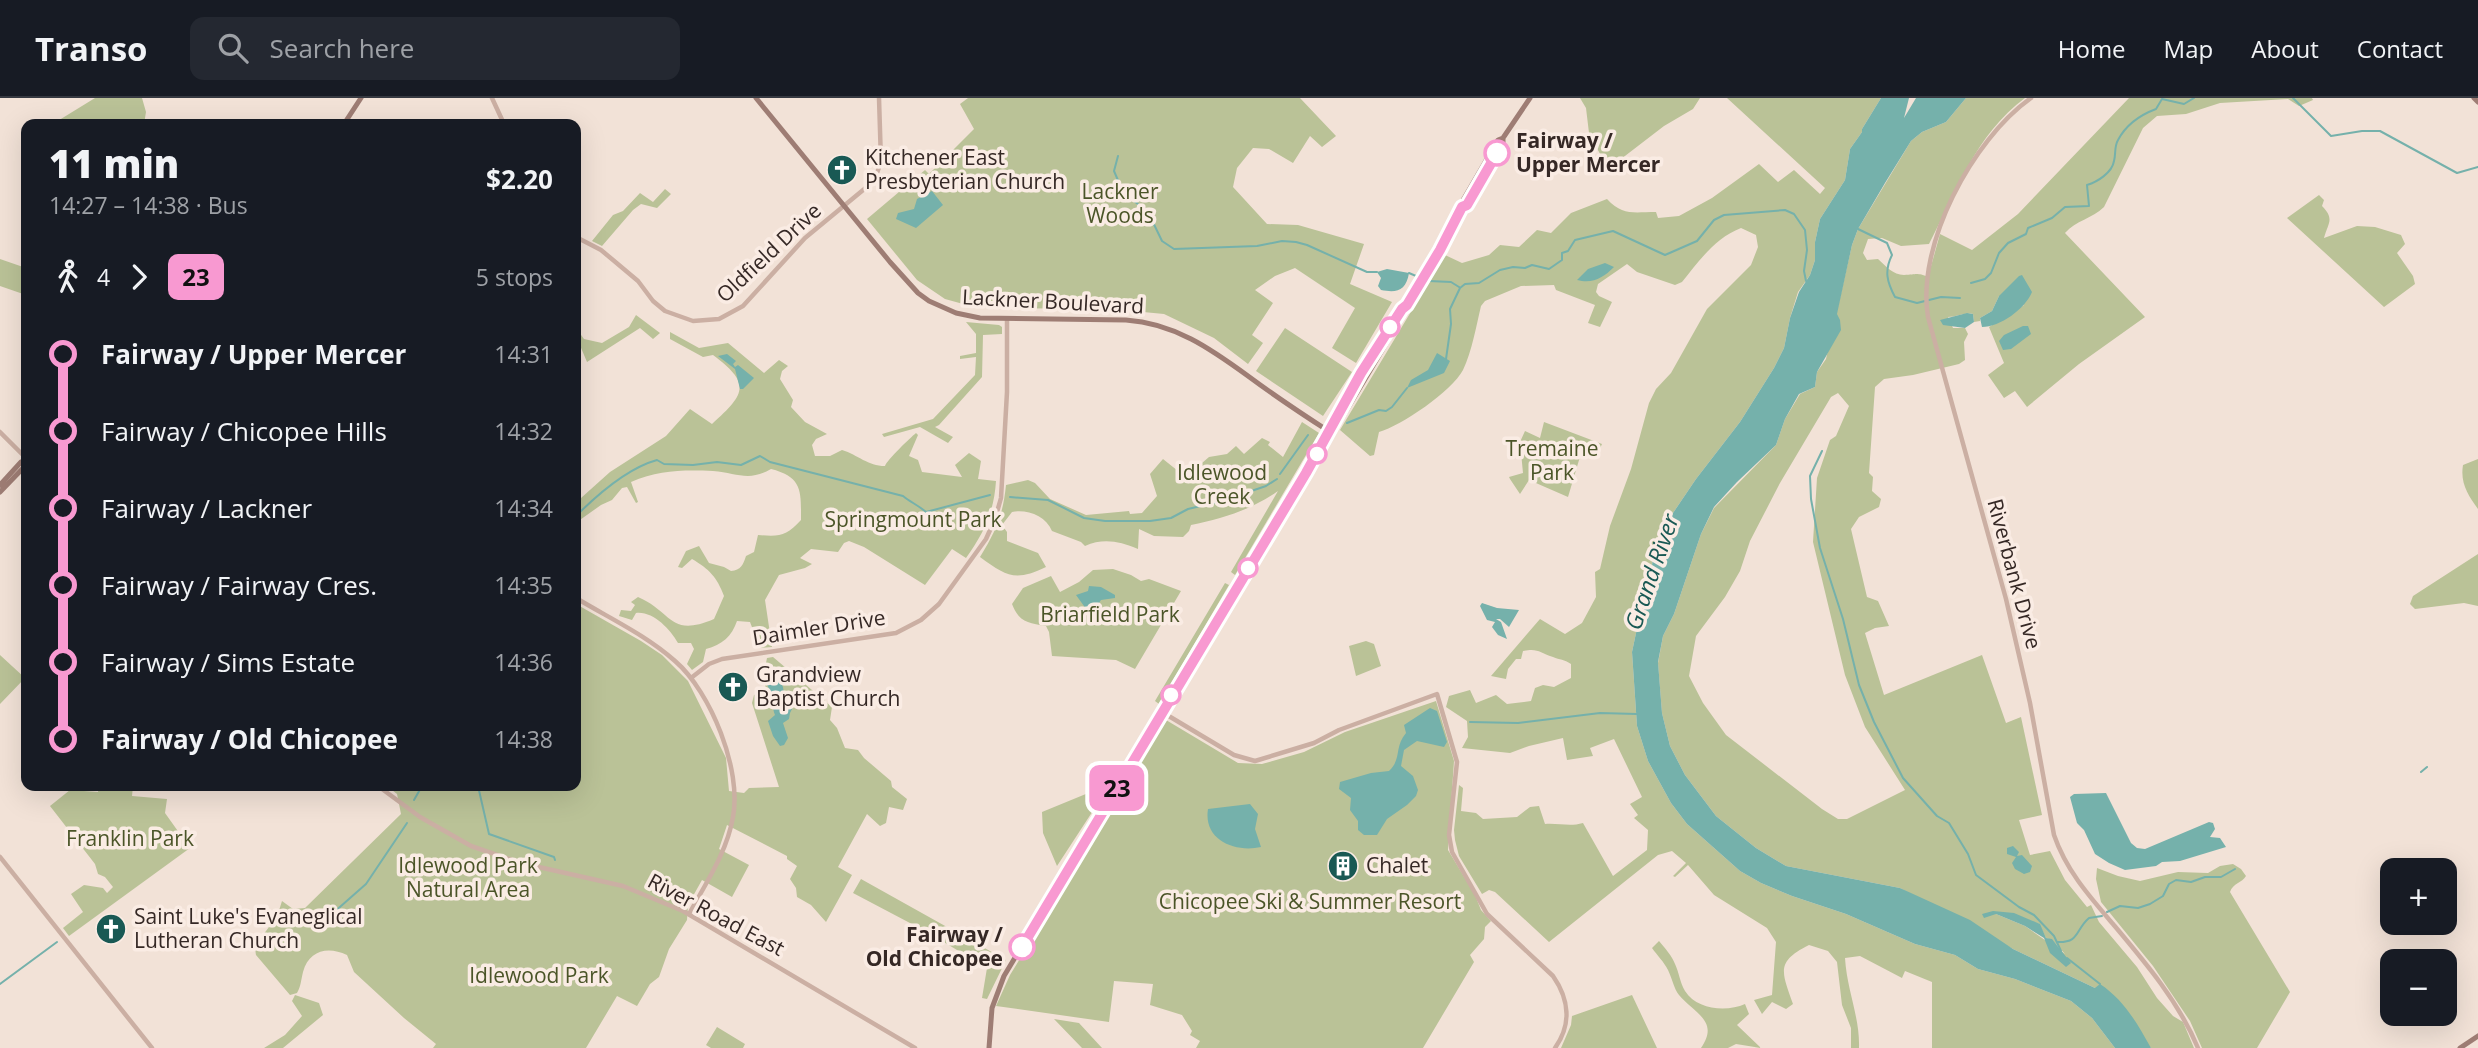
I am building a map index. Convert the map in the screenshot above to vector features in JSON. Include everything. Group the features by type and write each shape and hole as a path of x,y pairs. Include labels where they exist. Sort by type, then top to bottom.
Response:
{"main road":[{"path":"347,119 361,98"},
{"name":"Lackner Boulevard","path":"756,98 909,284 929,301 967,316 1148,321 1171,328 1236,367 1330,432"},
{"path":"1330,432 1336,428 1405,312 1462,207 1467,205 1503,143 1503,138 1530,98"},
{"path":"2474,98 2478,102"},
{"path":"989,1048 992,1008 1004,976 1330,432 1337,415 1380,343 1407,305"},
{"path":"1315,422 1326,422 1337,415"},
{"path":"0,485 21,462"},
{"path":"0,492 21,470"},
{"path":"2460,1048 2478,1036"}],"street":[{"path":"492,98 502,119"},
{"name":"Oldfield Drive","path":"581,240 601,250 638,281 658,307 682,319 702,322 719,319 741,307 805,239 870,185 880,170 879,98"},
{"name":"Riverbank Drive","path":"2031,98 1995,132 1952,197 1932,246 1926,279 1927,310 2006,601 2060,853 2075,878 2151,971 2185,1020 2198,1048"},
{"name":"Daimler Drive","path":"691,678 709,664 722,659 896,633 921,620 939,604 986,539 1001,498 1007,392 1007,319"},
{"path":"0,432 21,455"},
{"path":"581,601 655,645 677,662 691,678 723,738 731,761 734,785 733,816 724,848 689,914"},
{"path":"1161,712 1234,755 1255,761 1314,743 1345,727 1437,694 1457,762 1449,835 1452,852 1487,914 1553,976 1561,987 1565,996 1567,1018 1564,1033 1555,1048"},
{"name":"River Road East","path":"385,791 420,817 471,846 521,863 623,886 689,914 915,1048"},
{"path":"0,857 152,1048"}],"green space":[{"path":"95,98 142,98 146,112 145,119 61,119"},
{"name":"Lackner Woods","path":"968,98 1300,98 1336,136 1322,147 1310,136 1293,163 1269,149 1253,148 1237,168 1233,187 1267,224 1298,225 1364,244 1350,284 1392,302 1356,363 1332,348 1355,308 1295,268 1275,276 1255,290 1273,303 1252,335 1263,343 1248,364 1214,338 1164,314 1112,309 974,307 945,299 917,280 867,219 925,170 929,174 974,129 960,104"},
{"path":"1580,98 1700,98 1693,109 1664,126 1608,169 1589,133 1586,108"},
{"path":"1727,98 1881,98 1850,149 1845,180 1820,219 1815,242 1815,260 1810,275 1798,292 1784,348 1740,422 1673,513 1665,537 1653,558 1647,603 1639,619 1632,652 1637,726 1648,761 1671,803 1687,824 1740,871 1792,896 1846,914 1915,944 1955,955 1978,969 2015,979 2071,1001 2092,1018 2115,1048 1932,1048 1932,982 1905,971 1902,978 1860,956 1845,958 1859,1037 1859,1048 1851,1048 1851,1028 1842,1005 1837,962 1828,951 1809,945 1791,957 1786,963 1784,976 1793,1004 1786,1009 1772,1002 1762,1014 1754,1000 1772,995 1776,942 1767,928 1714,895 1688,865 1673,876 1686,863 1672,851 1658,855 1549,942 1495,892 1489,890 1482,894 1459,856 1454,830 1459,785 1463,788 1461,811 1476,813 1483,819 1517,817 1530,807 1539,806 1545,824 1583,823 1613,876 1647,850 1648,830 1634,818 1638,815 1630,804 1642,797 1614,739 1590,748 1593,756 1567,760 1563,738 1510,753 1462,748 1468,737 1467,721 1446,707 1449,696 1470,690 1476,703 1496,695 1507,704 1531,701 1535,688 1543,685 1554,687 1571,678 1571,664 1532,650 1523,651 1521,659 1516,659 1508,669 1506,679 1491,676 1540,619 1565,634 1582,623 1596,597 1595,572 1600,569 1610,526 1631,469 1649,403 1656,389 1671,373 1707,309 1751,265 1758,247 1756,235 1741,228 1732,232 1715,244 1682,282 1675,285 1637,272 1627,264 1598,284 1596,292 1599,296 1612,302 1600,327 1588,323 1595,305 1556,290 1554,285 1521,286 1485,301 1481,306 1474,339 1463,370 1448,388 1425,407 1400,423 1379,432 1374,455 1370,456 1340,430 1445,255 1462,263 1489,255 1500,245 1519,247 1537,230 1551,233 1571,213 1607,199 1623,211 1656,212 1658,218 1679,216 1712,198 1759,164 1778,182 1794,170 1820,194 1825,188"},
{"path":"1966,98 2025,98 2008,112 1980,146 1929,244 1901,246 1882,238 1868,239 1863,253 1867,260 1878,259 1896,273 1928,277 1940,234 1972,250 2018,214 2129,98 2312,98 2313,100 2299,106 2288,99 2220,103 2186,114 2157,116 2143,128 2104,207 2065,233 2145,317 2079,364 2027,407 2015,391 2004,398 1988,375 2004,363 1989,327 2024,305 1999,296 1992,311 1980,318 1980,321 1974,322 1973,314 1948,317 1953,328 1965,328 1968,334 1964,342 1965,360 1959,364 1913,375 1884,379 1875,387 1869,473 1873,477 1872,491 1881,499 1879,507 1859,517 1851,529 1867,597 1878,601 1889,626 1865,633 1884,695 1982,655 2006,723 2021,717 2042,815 2019,820 2030,855 2050,851 2065,880 2087,907 2091,905 2099,922 2137,967 2157,998 2173,1016 2183,1022 2194,1048 2151,1048 2095,988 2013,949 1900,888 1786,866 1756,848 1716,816 1685,775 1670,746 1662,713 1658,663 1663,636 1674,614 1701,534 1714,508 1776,445 1785,419 1800,394 1815,387 1817,372 1826,359 1858,229 1911,141 1922,132 1946,122","holes":["1838,393 1849,406 1836,436 1830,440 1817,478 1813,542 1845,675 1865,727 1905,790 1847,819 1838,819 1822,809 1726,735 1703,703 1689,676 1696,636 1725,597 1740,571 1750,541 1780,483 1831,397","1996,914 2019,916 2039,924 2046,938 2052,940 2065,954 2025,926"]},
{"path":"665,189 671,194 657,208 641,204 602,246 592,241 613,215 623,211 640,193 653,202"},
{"path":"2319,195 2324,200 2322,206 2329,218 2324,238 2357,226 2375,227 2401,235 2405,244 2397,253 2413,276 2415,284 2384,307 2287,218"},
{"path":"0,259 21,266 21,293 0,286"},
{"path":"636,315 660,333 653,339 640,328 587,362 581,348 581,335 584,339 602,343 629,327"},
{"path":"966,322 999,325 1002,327 1002,334 983,335 982,377 935,427 953,437 948,443 920,427 884,437 882,434 933,419 975,375 976,357 960,359 960,356 976,353 976,334"},
{"path":"1285,328 1352,372 1323,416 1256,371"},
{"name":"Springmount Park","path":"670,332 699,348 728,343 764,373 779,360 788,366 782,371 780,379 793,400 791,407 805,422 827,434 816,439 812,445 815,456 830,456 842,450 873,464 885,466 916,433 918,435 909,456 918,460 922,472 962,477 955,465 969,453 981,461 978,479 996,481 995,492 987,522 966,558 952,549 925,585 864,547 849,541 844,543 838,552 811,549 800,558 812,564 779,575 765,600 772,647 760,648 750,622 737,621 722,642 706,649 703,662 692,670 687,664 694,649 691,643 678,643 666,627 649,615 636,613 632,620 619,616 621,610 631,611 635,605 631,602 638,597 679,624 688,626 714,619 724,596 712,574 692,559 682,568 678,567 686,551 699,546 709,563 731,571 737,570 746,556 754,552 758,535 782,534 801,520 800,494 795,481 771,469 749,476 713,471 651,475 631,482 638,502 636,503 627,487 622,488 612,500 581,519 581,498 610,472 666,436 690,409 712,424 737,397 739,382 726,365 713,355 703,357 670,339"},
{"name":"Idlewood Creek","path":"1302,422 1319,433 1235,575 1231,572 1278,491 1237,512 1191,525 1183,537 1154,536 1139,529 1138,549 1111,542 1085,546 1052,531 1045,521 1035,515 1012,512 1002,525 1007,532 1007,541 1038,553 1046,567 1035,572 1011,575 980,557 998,522 1006,485 1028,480 1035,483 1050,499 1086,515 1129,511 1130,514 1142,513 1157,496 1150,474 1163,459 1178,471 1195,469 1209,457 1227,454 1236,446 1244,454 1262,438 1270,442 1268,445 1283,457"},
{"name":"Tremaine Park","path":"1544,422 1602,444 1598,453 1582,450 1568,497 1529,480 1520,494 1509,477 1523,473 1520,442 1525,431 1540,438"},
{"path":"2478,459 2478,509 2466,489 2462,471 2463,465"},
{"path":"2478,554 2478,606 2464,603 2415,609 2410,604 2413,596"},
{"name":"Briarfield Park","path":"1113,569 1141,581 1149,579 1181,591 1135,669 1116,660 1052,656 1046,626 1025,621 1012,604 1023,588 1051,576 1060,592 1079,582 1093,570"},
{"path":"1225,583 1229,585 1159,704 1155,701"},
{"name":"Idlewood Park Natural Area","path":"581,607 662,655 688,681 726,758 729,791 744,793 749,788 779,787 752,703 754,695 766,689 763,678 767,658 773,657 832,707 830,720 837,728 845,748 858,750 891,781 892,787 907,799 903,810 889,807 886,823 880,826 867,814 838,867 852,875 826,922 811,905 797,897 796,888 790,879 797,866 787,859 787,856 727,825 719,849 749,865 732,897 702,880 688,905 687,920 669,949 659,977 650,984 637,1006 617,996 586,1048 433,1048 436,1044 354,972 347,955 326,951 315,955 306,965 297,993 290,995 256,955 258,942 276,920 282,901 293,909 305,908 401,814 397,794 393,791 581,791"},
{"path":"1366,641 1374,644 1381,666 1356,676 1349,646"},
{"path":"0,655 21,674 21,682 0,704"},
{"name":"Chicopee Ski & Summer Resort","path":"1436,701 1454,761 1448,850 1481,910 1491,921 1485,927 1484,939 1470,955 1474,962 1423,1048 1196,1048 1200,1041 1190,1035 1192,1031 1182,1015 1150,1005 1153,984 1114,981 1109,1022 996,1006 1010,975 1166,720 1238,763 1262,764 1304,752 1345,732"},
{"path":"1098,789 1102,790 1100,800 1057,866 1043,833 1042,812"},
{"name":"Franklin Park","path":"69,791 132,791 132,796 167,799 165,813 190,848 69,936 63,928 83,912 71,894 84,885 103,888 107,893 113,887 105,877 98,874 95,864 50,806"},
{"path":"2233,864 2246,876 2230,892 2290,992 2257,1048 2202,1048 2190,1021 2153,966 2101,902 2096,879 2097,868 2140,881 2178,872 2208,873 2220,866"},
{"path":"861,879 1006,960 987,999 982,998 987,968 927,932 853,893"},
{"path":"1659,941 1672,958 1683,988 1690,997 1713,1008 1738,1007 1745,1004 1749,1014 1737,1025 1761,1048 1736,1044 1728,1048 1701,1048 1708,1031 1706,1024 1677,993 1666,967 1652,948"},
{"path":"295,995 319,1003 323,1015 283,1048 264,1048 285,1035 302,1016 292,1001"},
{"path":"1632,995 1657,1048 1561,1048 1572,1016"},
{"path":"1054,1019 1079,1023 1102,1048 1082,1048"},
{"path":"717,1027 745,1044 743,1048 711,1048 706,1045"}],"water":[{"name":"Grand River","path":"1881,98 1909,98 1904,118 1916,98 1966,98 1946,122 1922,132 1911,141 1885,183 1858,229 1852,245 1837,314 1841,330 1817,372 1815,387 1799,394 1785,419 1776,445 1714,507 1701,534 1674,614 1663,636 1658,662 1662,713 1670,746 1685,775 1716,816 1756,848 1786,866 1900,888 1970,920 2013,949 2095,988 2100,984 2123,1005 2151,1048 2115,1048 2092,1018 2071,1001 2015,979 1978,969 1955,955 1915,944 1846,914 1792,896 1740,871 1687,824 1671,803 1648,761 1637,726 1632,652 1639,619 1647,603 1653,558 1665,537 1673,513 1740,422 1784,348 1799,292 1810,275 1815,260 1815,242 1820,219 1845,180 1850,149"},
{"path":"932,191 943,205 916,228 896,219 898,213 914,209 917,199"},
{"path":"1605,263 1614,267 1602,277 1593,281 1577,280 1588,269"},
{"path":"1387,269 1409,273 1406,284 1396,291 1381,290 1378,286 1381,278 1377,272"},
{"path":"2022,275 2032,292 2024,305 2004,320 1982,327 1980,318 1992,311 1999,296"},
{"path":"1973,314 1974,322 1965,328 1943,325 1940,320"},
{"path":"2028,326 2031,334 2011,349 2003,350 1999,341 2004,335"},
{"path":"1437,353 1450,361 1444,373 1407,388 1411,380 1428,370"},
{"path":"727,354 736,361 733,364 735,367 738,365 754,378 743,389 740,389 735,369 718,356"},
{"path":"1089,586 1101,587 1115,595 1115,598 1101,600 1097,606 1101,615 1097,624 1076,595 1088,591"},
{"path":"1482,603 1497,608 1519,610 1509,627 1500,619 1496,619 1501,622 1507,639 1498,635 1492,627 1495,622 1487,620 1480,606"},
{"path":"776,670 785,701 795,703 789,719 783,723 788,738 784,745 780,746 768,721 775,715 765,675"},
{"path":"1430,708 1437,711 1447,742 1444,747 1417,741 1404,750 1401,766 1413,776 1418,790 1416,796 1387,819 1377,835 1364,835 1358,830 1358,821 1350,810 1351,798 1339,789 1340,782 1389,771 1406,733 1404,725"},
{"path":"2106,793 2131,843 2137,848 2145,849 2209,822 2213,823 2215,829 2210,837 2220,838 2226,847 2180,861 2162,862 2156,866 2125,870 2109,863 2095,854 2084,830 2077,823 2070,797 2074,794"},
{"path":"1250,804 1258,814 1255,829 1261,847 1231,846 1216,836 1208,820 1208,809"},
{"path":"2013,846 2019,852 2017,856 2022,855 2032,866 2030,872 2024,874 2015,869 2012,863 2016,857 2007,854 2007,848"},
{"path":"1993,911 2014,913 2040,924 2046,938 2052,939 2071,963 2066,967 2050,953 2044,938 2025,926 1996,914 1984,918 1982,914"}],"waterway":[{"path":"1971,283 1985,279 1991,273 1999,253 2008,243 2026,234 2028,228 2052,218 2065,207 2089,206 2087,185 2107,173 2113,165 2118,140 2134,121 2156,109 2162,99 2184,104 2194,98"},
{"path":"2293,98 2331,136 2380,131 2457,173 2478,167"},
{"path":"1118,156 1114,171 1120,185 1129,197 1148,212 1162,241 1174,249 1296,242 1367,272 1377,272"},
{"name":"Idlewood Creek","path":"1446,359 1451,324 1450,309 1460,288 1465,284 1479,283 1500,270 1513,267 1525,268 1532,265 1549,269 1562,260 1562,253 1568,251 1575,240 1613,231 1665,255 1697,241 1714,220 1724,215 1785,210 1794,214 1805,230 1806,281"},
{"path":"1858,229 1887,243 1892,255 1888,276 1895,297 1917,303 1941,297 1960,298"},
{"path":"1409,273 1416,276"},
{"path":"1429,281 1451,282 1459,287"},
{"name":"Idlewood Creek","path":"1347,423 1379,410 1386,411 1407,388"},
{"name":"Idlewood Creek","path":"1280,474 1308,435"},
{"path":"1822,451 1810,476 1811,499 1820,548 1843,619 1859,685 1874,722 1903,778 1937,816 1949,823 1968,854 1976,875 2034,915 2054,936 2061,951"},
{"name":"Idlewood Creek","path":"581,511 624,476 657,460 664,464 717,462 741,465 760,456 770,462 903,496 926,512 990,495"},
{"name":"Idlewood Creek","path":"1010,497 1048,500 1084,518 1150,521 1171,518 1188,509 1266,486 1277,479"},
{"path":"1470,722 1518,723 1600,713 1637,714"},
{"path":"2421,772 2427,767"},
{"path":"414,800 419,791"},
{"path":"479,791 489,834 554,857 555,860"},
{"path":"324,921 366,884 407,823"},
{"path":"2107,912 2120,906 2138,908 2150,904 2163,896 2169,884 2176,880 2191,882 2205,877 2221,877 2235,869"},
{"path":"2057,942 2074,938 2089,918 2102,916"},
{"path":"0,984 57,942"},
{"path":"2067,958 2100,984"}],"bus line":[{"name":"23","path":"1022,947 1306,473 1361,373 1407,305 1462,207 1467,205 1497,153"}],"place":[{"name":"Fairway / Upper Mercer","path":"1497,153"},
{"name":"Kitchener East Presbyterian Church","path":"842,170"},
{"name":"Grandview Baptist Church","path":"733,687"},
{"name":"Chalet","path":"1343,866"},
{"name":"Saint Luke's Evaneglical Lutheran Church","path":"111,929"},
{"name":"Fairway / Old Chicopee","path":"1022,947"}],"park label":[{"name":"Idlewood Park","path":"539,976"}]}
